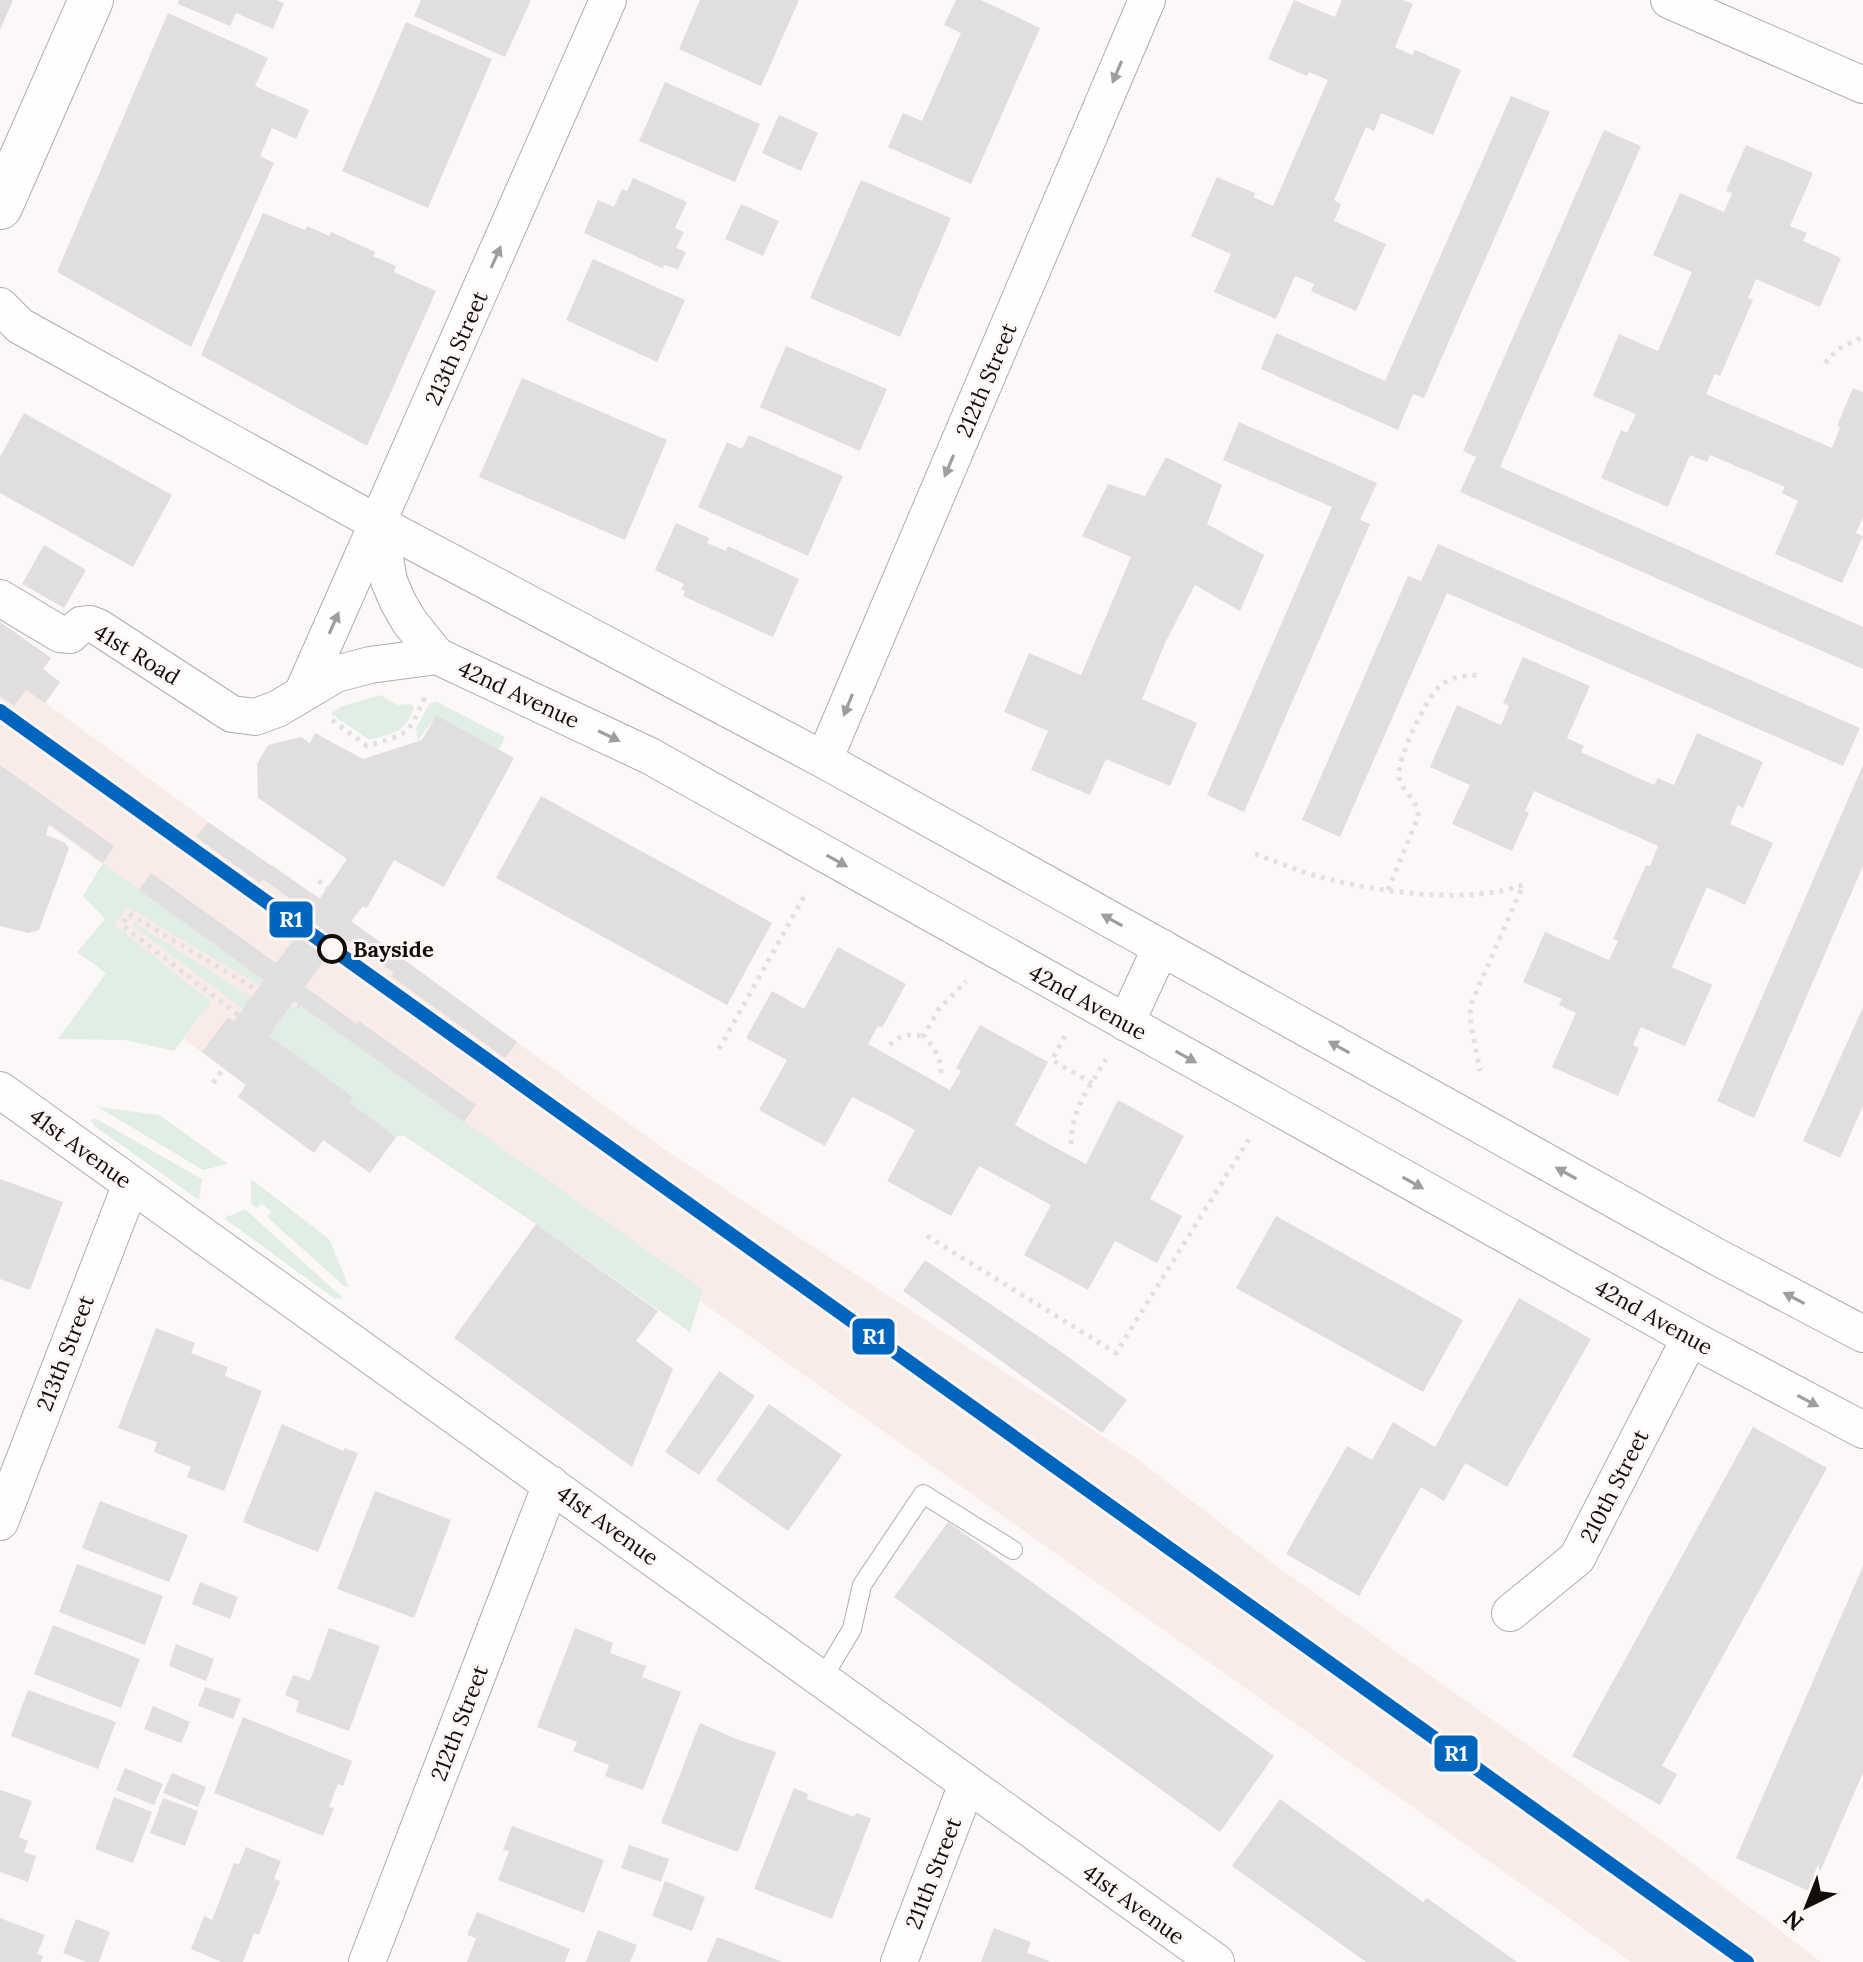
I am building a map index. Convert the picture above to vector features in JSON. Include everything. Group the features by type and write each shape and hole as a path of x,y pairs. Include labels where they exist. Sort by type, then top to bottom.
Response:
{"street":[{"path":"0,207 91,0"},
{"name":"213th Street","path":"312,703 379,524 608,0"},
{"name":"212th Street","path":"824,760 1147,0"},
{"path":"1682,3 1863,85"},
{"path":"0,306 20,326 379,524 824,760 1719,1258 1863,1334"},
{"name":"42nd Avenue","path":"379,524 389,581 398,602 437,656 650,756 1690,1338 1863,1430"},
{"name":"41st Road","path":"0,598 60,634 70,635 81,625 98,627 232,714 255,717 277,709 312,703"},
{"path":"312,703 336,674 370,665 437,656"},
{"path":"1126,1023 1161,947"},
{"name":"41st Avenue","path":"0,1090 1216,1962"},
{"name":"213th Street","path":"0,1522 131,1184"},
{"name":"210th Street","path":"1510,1613 1577,1558 1690,1338"},
{"name":"212th Street","path":"367,1962 551,1484"},
{"name":"211th Street","path":"899,1962 967,1784"}],"lane":[{"path":"822,1679 852,1629 862,1585 923,1494 1013,1550"}],"path":[{"path":"1825,363 1838,349 1863,337"},
{"path":"1388,890 1418,817 1418,809 1399,777 1400,764 1430,697 1438,687 1463,675 1482,675"},
{"path":"312,703 367,746 401,735 411,728 425,697"},
{"path":"1255,854 1332,880 1388,890 1470,894 1504,892 1523,885 1470,1006 1480,1071"},
{"path":"267,873 399,967"},
{"path":"213,1083 342,902 318,880"},
{"path":"719,1049 806,893"},
{"path":"254,1027 122,925 129,914 259,991"},
{"path":"924,1036 938,1010 966,981"},
{"path":"286,982 352,1031"},
{"path":"890,1045 898,1037 912,1034 924,1036 935,1048 942,1065 941,1073"},
{"path":"1065,1036 1052,1060 1092,1083"},
{"path":"1071,1144 1071,1125 1080,1102 1106,1059"},
{"path":"927,1236 1116,1353 1249,1139"}],"shaded area":[{"path":"0,622 51,658 43,669 60,682 46,703 270,867 273,865 319,898 330,883 362,907 352,922 664,1149 1136,1458 1279,1568 1671,1847 1821,1962 1631,1962 700,1301 690,1332 403,1135 396,1137 370,1173 324,1140 314,1153 238,1097 246,1085 184,1039 211,1002 114,925 138,890 0,791"},
{"path":"380,695 398,705 411,704 414,708 407,723 392,733 370,740 331,714 340,707"},
{"path":"437,702 505,737 499,750 436,715 418,741 416,728 430,703"},
{"path":"103,863 264,980 260,986 127,907 115,925 211,1002 174,1051 126,1040 58,1039 106,973 77,952 105,919 83,896"},
{"path":"135,923 252,997 243,1009 132,925"},
{"path":"290,1007 305,1009 703,1290 690,1332 536,1224 403,1135 396,1137 349,1102 352,1097 269,1036"},
{"path":"98,1107 159,1115 228,1164 203,1170"},
{"path":"95,1118 202,1179 199,1200 93,1125 91,1120"},
{"path":"251,1179 329,1239 349,1287 344,1286 267,1217 271,1212 262,1204 257,1208 251,1203"},
{"path":"245,1209 343,1298 335,1299 225,1219 227,1215"}],"building":[{"path":"0,0 13,0 0,30"},
{"path":"179,0 276,0 284,3 273,29 236,13 230,26 178,4"},
{"path":"421,0 531,0 505,57 414,16"},
{"path":"700,0 799,0 761,86 679,49"},
{"path":"956,0 981,0 1040,28 971,184 888,147 903,113 922,121 961,33 944,25"},
{"path":"1294,0 1335,17 1342,0 1403,0 1413,4 1395,47 1412,55 1415,50 1461,70 1433,135 1381,113 1374,131 1366,127 1334,200 1341,204 1334,221 1386,244 1356,311 1311,291 1314,284 1295,276 1276,319 1214,292 1231,254 1191,236 1217,177 1255,193 1253,197 1273,206 1328,80 1309,72 1307,76 1268,59"},
{"path":"168,13 268,58 255,86 309,110 296,139 272,128 260,156 274,163 191,347 57,272"},
{"path":"406,22 492,59 428,208 342,171"},
{"path":"665,82 760,124 735,182 639,141"},
{"path":"1511,96 1550,112 1424,398 1413,394 1398,430 1261,369 1276,333 1385,381"},
{"path":"779,115 818,133 801,171 762,153"},
{"path":"1604,130 1641,146 1500,467 1863,627 1863,669 1460,492 1476,457 1463,451"},
{"path":"1746,145 1813,173 1790,226 1807,233 1803,241 1841,258 1820,307 1756,279 1748,298 1753,300 1720,376 1715,374 1706,394 1832,448 1840,428 1837,426 1853,388 1863,392 1863,518 1856,533 1863,536 1842,583 1775,554 1798,501 1782,493 1785,487 1710,455 1707,462 1690,455 1668,507 1601,478 1621,430 1627,433 1636,414 1593,396 1619,334 1658,351 1692,272 1653,255 1680,193 1724,212 1732,193 1726,191"},
{"path":"633,178 687,202 675,228 684,232 676,248 686,252 678,269 664,265 662,268 584,233 598,200 614,207 622,189 627,191"},
{"path":"861,180 951,218 900,337 810,298"},
{"path":"741,204 779,221 763,256 725,239"},
{"path":"263,213 305,230 307,226 329,236 331,232 375,252 373,256 396,266 394,272 436,291 367,446 201,355"},
{"path":"593,259 685,300 657,362 566,320"},
{"path":"786,346 887,389 860,451 760,407"},
{"path":"522,378 667,440 625,540 479,477"},
{"path":"24,413 172,495 133,567 0,493 0,457"},
{"path":"1239,422 1377,483 1360,520 1370,524 1244,812 1207,795 1332,507 1223,460"},
{"path":"749,435 843,476 808,556 698,507 727,442 742,449"},
{"path":"1166,457 1222,485 1207,524 1264,555 1240,611 1195,585 1166,641 1142,699 1197,723 1170,786 1106,759 1090,795 1031,770 1048,731 1004,712 1029,653 1081,675 1131,557 1082,536 1108,484 1145,496"},
{"path":"676,523 709,538 707,543 726,551 728,546 799,579 773,637 683,596 685,591 681,590 684,584 655,570"},
{"path":"1438,544 1860,728 1843,766 1447,593 1340,837 1302,820 1408,576 1421,581"},
{"path":"44,545 86,570 64,608 22,584"},
{"path":"0,622 51,658 43,669 60,682 45,703 26,690 14,706 0,696"},
{"path":"1523,657 1590,686 1567,738 1584,746 1581,752 1654,785 1658,778 1674,785 1697,733 1763,762 1743,808 1738,805 1730,824 1773,843 1745,905 1707,887 1672,967 1712,985 1685,1046 1641,1027 1633,1045 1639,1048 1618,1096 1552,1067 1576,1013 1559,1005 1562,999 1523,982 1545,932 1609,960 1618,941 1613,939 1646,865 1650,866 1658,846 1534,791 1525,811 1529,813 1512,851 1452,824 1470,785 1430,767 1457,705 1501,725 1509,706 1503,703"},
{"path":"436,715 514,758 444,887 394,860 367,908 362,907 351,921 517,1042 505,1058 341,936 305,987 357,1024 359,1021 476,1105 464,1122 294,1001 269,1036 353,1097 349,1102 396,1137 370,1173 323,1140 314,1153 238,1097 246,1085 202,1052 228,1017 234,1021 264,980 139,890 151,873 276,963 312,915 263,879 260,883 196,837 208,822 320,899 347,859 258,798 257,764 268,745 301,737 310,743 315,733 363,759 422,740"},
{"path":"0,765 114,846 103,863 49,824 46,835 64,842 69,848 39,930 29,933 0,926"},
{"path":"1863,765 1863,866 1754,1118 1717,1101"},
{"path":"541,796 772,923 727,1005 496,878"},
{"path":"838,947 906,984 882,1028 878,1026 868,1044 950,1090 961,1071 956,1068 980,1025 1048,1062 1015,1125 1043,1141 1086,1164 1118,1100 1184,1136 1150,1199 1182,1216 1157,1263 1115,1241 1088,1290 1024,1255 1051,1205 1018,1187 979,1166 951,1216 887,1181 915,1130 852,1097 825,1146 759,1110 787,1060 746,1038 772,991 804,1009"},
{"path":"1863,1007 1863,1106 1840,1158 1803,1141"},
{"path":"0,1179 63,1202 30,1290 0,1279"},
{"path":"1276,1216 1463,1320 1423,1392 1236,1288"},
{"path":"536,1224 658,1311 636,1341 673,1369 632,1467 454,1338"},
{"path":"925,1260 1127,1400 1102,1433 903,1291"},
{"path":"1519,1298 1591,1339 1507,1487 1465,1463 1444,1501 1421,1487 1359,1596 1286,1554 1347,1446 1372,1460 1393,1422 1435,1447"},
{"path":"156,1328 195,1343 191,1353 228,1367 225,1376 262,1391 224,1491 187,1477 191,1467 154,1452 157,1442 118,1428"},
{"path":"719,1371 755,1396 699,1475 665,1452"},
{"path":"769,1404 842,1455 788,1531 716,1480"},
{"path":"282,1424 343,1451 345,1448 358,1453 318,1552 243,1522"},
{"path":"1753,1427 1827,1468 1662,1766 1677,1774 1660,1805 1572,1756"},
{"path":"375,1491 451,1520 414,1618 337,1589"},
{"path":"100,1501 188,1535 169,1582 82,1548"},
{"path":"948,1522 1274,1756 1220,1832 894,1597"},
{"path":"77,1564 163,1596 145,1645 59,1612"},
{"path":"1863,1566 1863,1773 1811,1892 1736,1858"},
{"path":"200,1582 238,1597 230,1619 192,1604"},
{"path":"53,1625 140,1659 121,1708 34,1674"},
{"path":"329,1628 380,1646 349,1731 296,1712 299,1701 285,1695 293,1675 310,1681"},
{"path":"575,1628 613,1643 610,1653 646,1666 642,1677 681,1692 643,1790 605,1776 609,1765 573,1751 577,1742 537,1727"},
{"path":"176,1644 214,1659 206,1681 169,1666"},
{"path":"205,1687 241,1699 233,1719 198,1706"},
{"path":"28,1690 116,1722 98,1769 11,1736"},
{"path":"153,1706 190,1722 181,1743 144,1729"},
{"path":"243,1717 352,1761 343,1786 338,1784 333,1796 329,1807 334,1808 323,1836 214,1793"},
{"path":"700,1723 776,1752 738,1852 661,1823"},
{"path":"125,1768 163,1784 154,1805 116,1790"},
{"path":"172,1773 206,1787 198,1807 163,1793"},
{"path":"794,1788 808,1794 807,1799 854,1817 856,1813 871,1818 832,1919 754,1889"},
{"path":"0,1790 32,1801 19,1837 28,1841 24,1852 36,1856 28,1882 0,1872"},
{"path":"114,1797 152,1812 133,1863 95,1849"},
{"path":"163,1798 198,1811 185,1846 150,1833"},
{"path":"1280,1799 1423,1902 1427,1898 1517,1962 1366,1962 1232,1866"},
{"path":"512,1826 604,1860 584,1913 498,1880 509,1851 503,1850"},
{"path":"629,1845 669,1859 661,1882 621,1868"},
{"path":"246,1847 281,1861 274,1879 280,1881 259,1935 254,1933 243,1962 222,1962 191,1949 204,1916 212,1920 234,1863 239,1864"},
{"path":"665,1881 705,1897 692,1931 652,1916"},
{"path":"477,1912 570,1949 565,1962 467,1962 476,1938 467,1935"},
{"path":"0,1918 45,1935 37,1954 43,1956 41,1962 0,1962"},
{"path":"76,1919 110,1932 99,1962 87,1962 63,1953"},
{"path":"994,1928 1031,1942 1027,1953 1052,1962 981,1962"},
{"path":"598,1930 637,1945 630,1962 586,1962"},
{"path":"717,1937 783,1962 707,1962"}],"transit line":[{"name":"R1","path":"0,711 1747,1962"}],"place":[{"name":"Bayside","path":"332,949"}]}
